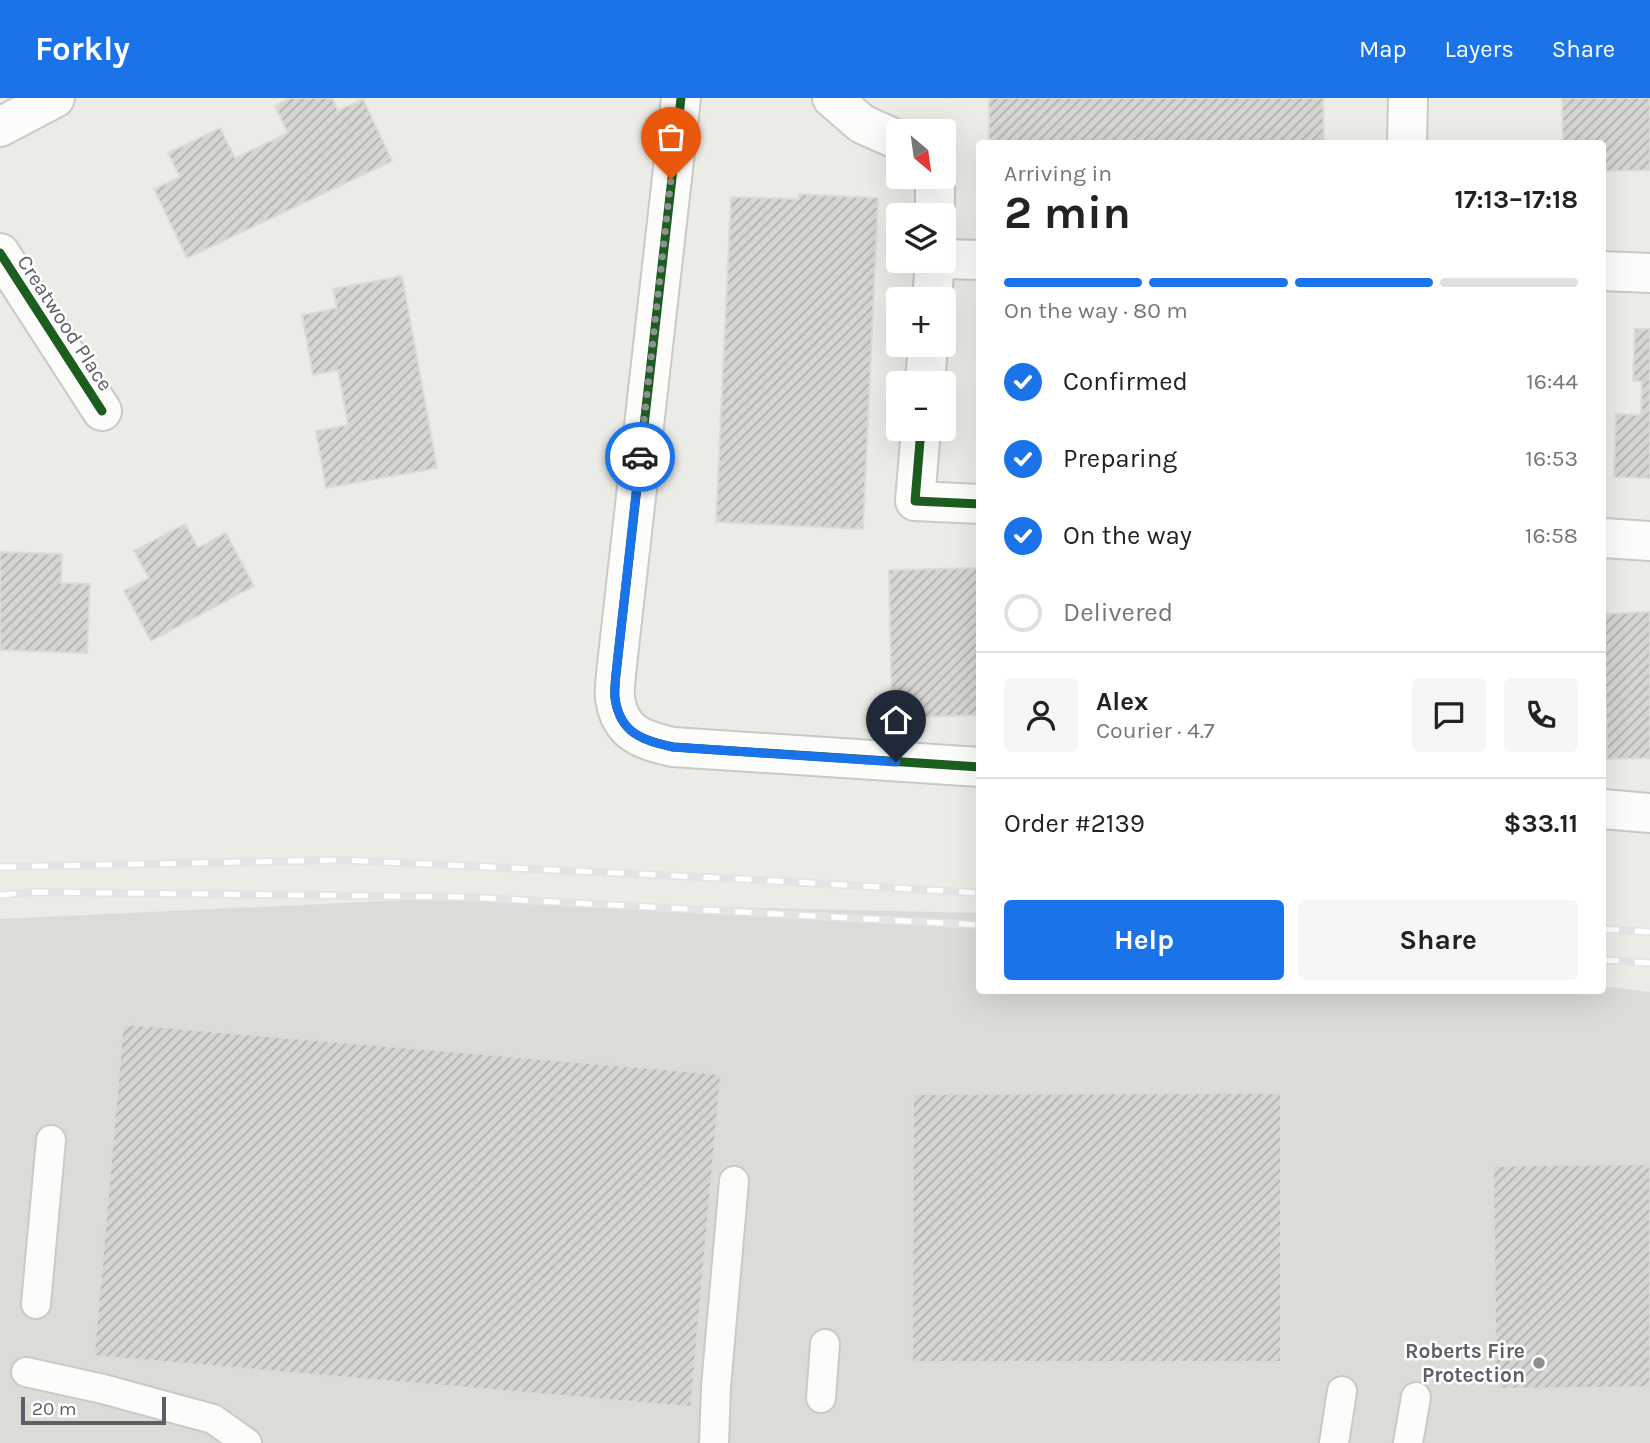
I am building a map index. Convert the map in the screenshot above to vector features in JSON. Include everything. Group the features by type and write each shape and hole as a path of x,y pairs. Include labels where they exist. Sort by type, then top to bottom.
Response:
{"street":[{"path":"0,127 55,98"},
{"path":"681,98 617,665 615,699 622,720 629,730 647,741 673,747 976,767"},
{"path":"832,98 862,124 886,135"},
{"path":"1407,140 1408,98"},
{"name":"Creatwood Place","path":"0,253 102,411"},
{"path":"956,259 976,260"},
{"path":"1606,271 1650,273"},
{"path":"920,441 915,501 976,504"},
{"path":"1606,538 1650,541"},
{"path":"1606,809 1650,813"}],"lane":[{"path":"36,1304 51,1140"},
{"path":"714,1443 716,1387 734,1181"},
{"path":"821,1398 825,1344"},
{"path":"26,1372 103,1389 213,1419 247,1443"},
{"path":"1334,1443 1342,1391"},
{"path":"1408,1443 1416,1397"}],"shaded area":[{"path":"408,900 976,913 976,994 1606,994 1606,986 1650,992 1650,1443 0,1443 0,919"}],"building":[{"path":"291,98 332,98 338,111 363,99 392,161 187,258 154,189 180,177 168,153 220,128 235,158 288,133 275,106"},
{"path":"989,98 1323,98 1324,140 989,140"},
{"path":"1562,98 1650,98 1650,170 1606,171 1606,140 1563,140"},
{"path":"799,194 878,198 863,529 716,522 731,197 799,199"},
{"path":"402,276 437,468 326,488 316,431 348,425 338,370 313,375 302,315 337,308 333,289"},
{"path":"1635,329 1650,329 1650,478 1614,477 1616,414 1641,415 1642,381 1633,381"},
{"path":"185,524 198,548 226,533 254,586 151,641 124,591 149,578 134,551"},
{"path":"0,552 62,554 61,583 90,584 87,653 0,650"},
{"path":"976,568 976,715 892,718 889,570"},
{"path":"1650,612 1650,758 1607,759 1606,614"},
{"path":"123,1024 721,1074 691,1407 94,1356"},
{"path":"1281,1093 1281,1362 912,1362 913,1094"},
{"path":"1650,1164 1650,1387 1496,1389 1493,1166"}],"railway":[{"path":"0,867 341,860 976,893"},
{"path":"0,895 35,892 465,897 976,925"},
{"path":"1606,929 1650,932"},
{"path":"1606,960 1650,963"}],"cycle path":[{"path":"681,98 615,681 615,698 622,720 643,738 673,747 976,767"},
{"path":"0,253 102,411"},
{"path":"920,441 915,501 976,504"}],"way so far":[{"path":"640,457 671,179"}],"place":[{"name":"Roberts Fire Protection","path":"1539,1363"}],"route":[{"path":"640,457 615,699 622,720 629,730 647,741 673,747 896,762"}]}
